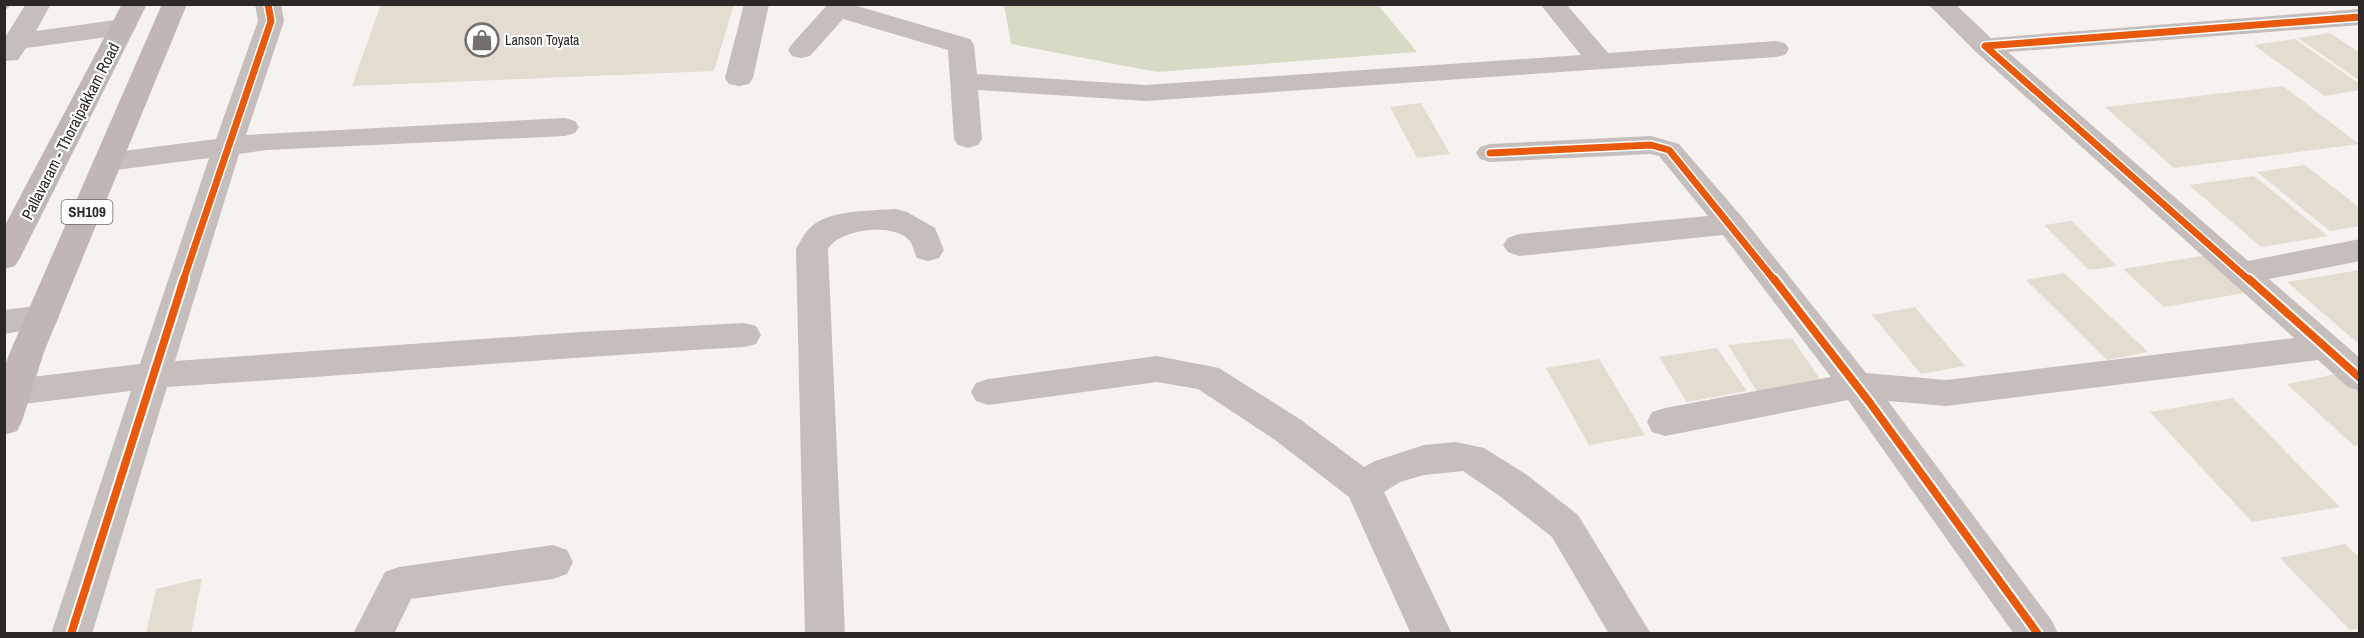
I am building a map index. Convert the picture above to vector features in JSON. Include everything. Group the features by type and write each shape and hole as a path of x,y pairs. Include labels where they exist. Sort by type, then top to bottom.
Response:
{"main road":[{"name":"SH109","path":"10,407 27,352 175,4"},
{"name":"Pallavaram - Thoraipakkam Road","path":"4,258 129,16"}],"street":[{"path":"10,51 39,4"},
{"path":"71,633 227,146 272,21 268,4"},
{"path":"739,78 757,4"},
{"path":"1552,4 1601,62"},
{"path":"1940,4 2360,378"},
{"path":"2348,4 2360,15"},
{"path":"801,50 839,7 961,45 968,139"},
{"path":"1985,46 2360,15"},
{"path":"10,51 129,16"},
{"path":"964,81 1146,93 1776,49"},
{"path":"108,162 267,141 566,127"},
{"path":"1490,153 1651,145 1669,150 1731,224 1856,385 2038,633"},
{"path":"825,633 812,249 821,234 842,223 896,219 924,235 928,250"},
{"path":"1519,245 1731,224"},
{"path":"2243,273 2360,250"},
{"path":"4,322 43,317"},
{"path":"10,407 153,375 345,363 581,344 744,335"},
{"path":"1665,422 1856,385 1946,393 2325,347"},
{"path":"988,392 1157,369 1207,377 1288,430 1363,487 1432,633"},
{"path":"1363,487 1388,471 1424,460 1456,456 1471,458 1514,486 1565,526 1631,633"},
{"path":"373,633 399,584 553,562"}],"green space":[{"path":"1004,5 1378,5 1417,52 1157,72 1011,44"}],"building":[{"path":"381,4 734,4 714,71 352,86"},
{"path":"2330,33 2360,53 2360,81 2298,38"},
{"path":"2295,39 2360,84 2360,90 2325,96 2254,45"},
{"path":"2283,86 2359,144 2174,168 2105,107"},
{"path":"1421,103 1450,154 1417,158 1390,107"},
{"path":"2305,165 2360,208 2360,226 2330,231 2257,172"},
{"path":"2254,176 2328,236 2261,247 2189,185"},
{"path":"2072,221 2117,266 2089,270 2044,225"},
{"path":"2208,255 2250,292 2164,307 2123,269"},
{"path":"2360,270 2360,345 2287,282"},
{"path":"2064,273 2148,352 2107,360 2026,280"},
{"path":"1915,307 1965,366 1921,374 1872,315"},
{"path":"1792,338 1824,385 1758,393 1728,345"},
{"path":"1717,348 1747,391 1687,402 1659,357"},
{"path":"1599,359 1645,435 1589,445 1546,368"},
{"path":"2342,373 2360,388 2360,445 2354,446 2287,384"},
{"path":"2233,398 2340,507 2252,522 2150,412"},
{"path":"2345,544 2360,558 2360,628 2350,630 2280,558"},
{"path":"202,578 191,634 146,634 156,589"}],"waterway":[{"path":"4,8 7,4"}],"cycle path":[{"path":"71,634 214,185 271,21 268,4"},
{"path":"2360,17 1985,46 2360,378"},
{"path":"1490,153 1651,145 1669,150 1731,224 1870,403 2038,634"}],"place":[{"name":"Lanson Toyata","path":"482,40"}]}
